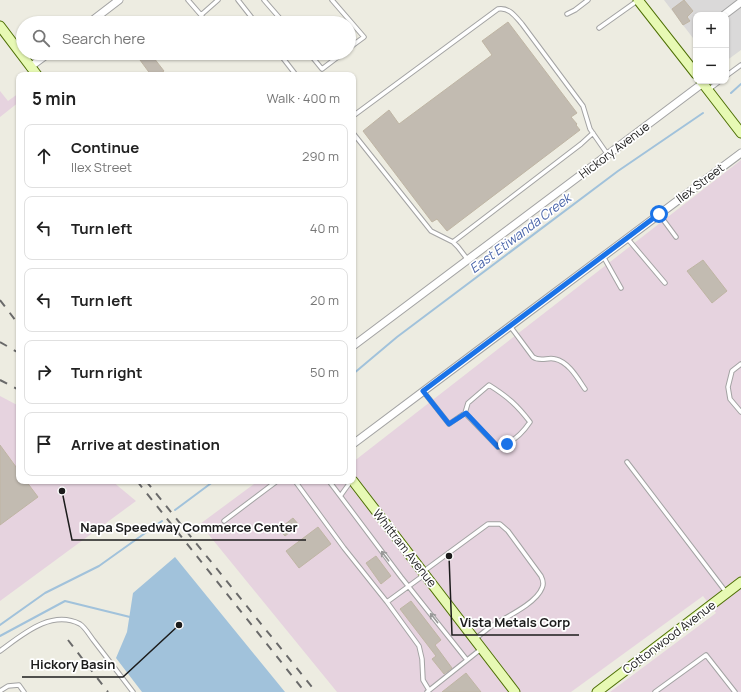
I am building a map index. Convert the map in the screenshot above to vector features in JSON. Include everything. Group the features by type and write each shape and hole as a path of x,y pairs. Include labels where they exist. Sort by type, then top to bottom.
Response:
{"street":[{"path":"98,16 119,0"},
{"path":"638,0 693,70"},
{"path":"728,12 741,2"},
{"path":"0,26 16,47"},
{"path":"26,60 35,72"},
{"path":"30,66 39,60"},
{"path":"704,85 741,133"},
{"name":"Hickory Avenue","path":"356,344 704,85"},
{"name":"Ilex Street","path":"356,442 741,153"},
{"name":"Whittram Avenue","path":"354,484 515,692"},
{"name":"Cottonwood Avenue","path":"597,692 741,582"}],"lane":[{"path":"188,0 200,15 218,0"},
{"path":"238,0 251,16"},
{"path":"264,0 278,16"},
{"path":"332,0 346,16"},
{"path":"567,14 588,0"},
{"path":"599,28 638,0"},
{"path":"356,114 498,8 503,8 511,12 522,24 583,106 593,133 608,155"},
{"path":"356,28 364,37 356,43"},
{"path":"285,60 294,72"},
{"path":"315,60 322,69 334,60"},
{"path":"729,74 741,65"},
{"path":"453,242 581,144 593,133"},
{"path":"356,138 431,231 453,242 468,260"},
{"path":"659,214 676,237"},
{"path":"627,238 665,283"},
{"path":"603,256 621,288"},
{"path":"510,326 533,357 539,360 549,359 561,361 571,370 585,389"},
{"path":"741,364 732,371 728,387 730,399 741,412"},
{"path":"423,391 449,424 466,413 468,403 489,385 505,395 519,407 530,422 522,434 507,444 498,447 466,413"},
{"path":"627,462 726,593"},
{"path":"224,521 273,484"},
{"path":"297,484 419,646 422,659 423,680 428,691 482,649"},
{"path":"332,484 352,513 467,660"},
{"path":"341,495 350,484"},
{"path":"387,602 488,524 500,524 508,531 541,576 544,583 537,596 512,615 488,628 475,640"},
{"path":"0,651 24,633 38,626 53,620 67,620 81,625 133,692"},
{"path":"655,692 661,690 706,655 735,692"},
{"path":"0,692 8,686 19,685 24,692"}],"shaded area":[{"path":"664,0 741,0 741,50 729,59 729,12 693,12 693,38"},
{"path":"0,91 8,101 16,95 16,104 0,117"},
{"path":"741,160 741,692 610,692 716,613 703,596 571,692 337,692 200,524 254,484 356,484 356,460"},
{"path":"0,396 16,404 16,484 116,484 136,501 0,601"}],"water":[{"path":"175,557 285,692 142,692 116,658 127,632 133,593"}],"building":[{"path":"684,0 693,11 687,17 690,21 683,25 672,9"},
{"path":"508,22 577,113 571,117 580,130 447,231 437,219 432,222 363,131 389,110 399,124 492,55 482,41"},
{"path":"140,60 155,60 164,71 162,72 149,72"},
{"path":"703,260 727,291 712,303 687,271"},
{"path":"0,445 16,467 16,484 28,484 38,497 0,525"},
{"path":"293,518 299,525 285,536 279,529"},
{"path":"318,527 331,544 299,568 286,551"},
{"path":"376,556 391,576 381,584 366,563"},
{"path":"411,601 441,640 435,645 452,668 444,674 432,659 436,656 400,609"},
{"path":"466,673 481,692 442,692"}],"waterway":[{"name":"East Etiwanda Creek","path":"731,93 741,84"},
{"name":"East Etiwanda Creek","path":"356,371 397,337 618,171 703,113"},
{"name":"East Etiwanda Creek","path":"175,510 210,484"},
{"name":"East Etiwanda Creek","path":"0,625 45,593 99,566 162,521"},
{"path":"0,636 65,601 130,617"}],"railway":[{"path":"0,300 16,321"},
{"path":"0,342 16,351"},
{"path":"0,380 16,388"},
{"path":"139,484 305,692"},
{"path":"148,484 316,692"},
{"path":"68,640 108,692"}],"place":[{"name":"Napa Speedway Commerce Center","path":"62,491"},
{"name":"Vista Metals Corp","path":"449,556"},
{"name":"Hickory Basin","path":"179,625"}],"route":[{"path":"507,444 498,447 466,413 449,424 423,391 659,214"}]}
